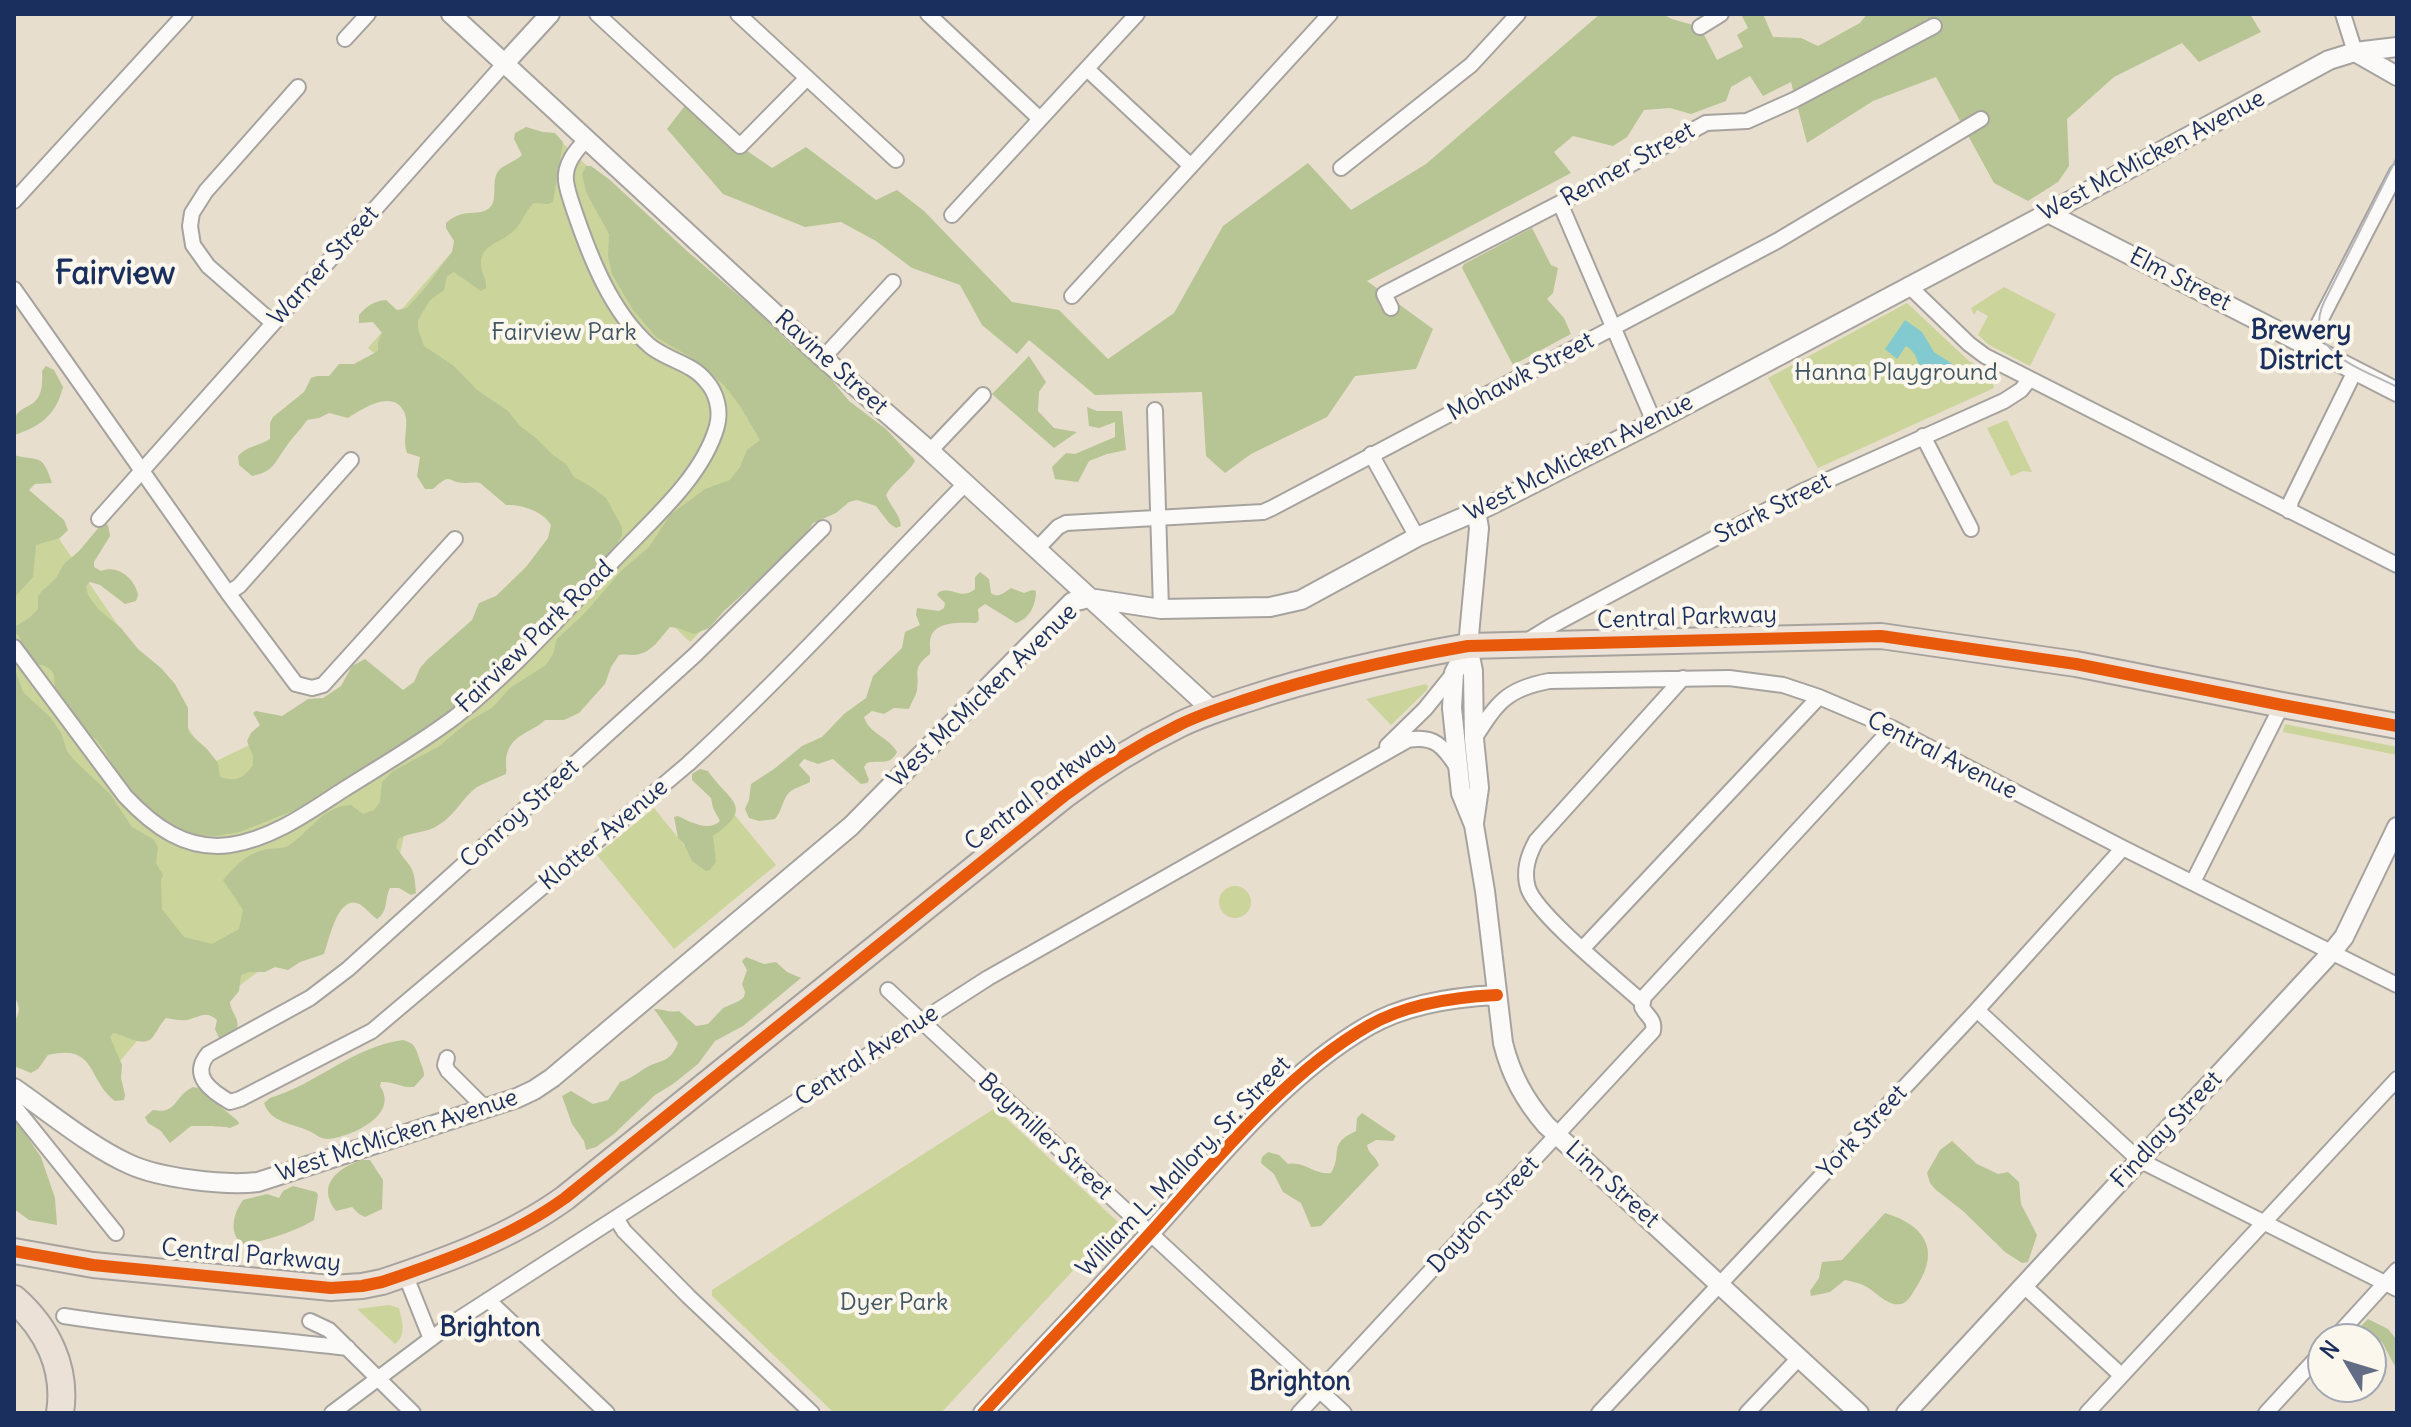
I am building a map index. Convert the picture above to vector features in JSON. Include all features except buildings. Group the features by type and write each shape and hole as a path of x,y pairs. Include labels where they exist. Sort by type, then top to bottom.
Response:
{"highway":[{"path":"14,1299 37,1322 52,1346 61,1386 60,1413"}],"main road":[{"name":"Central Parkway","path":"14,1251 93,1265 331,1288 362,1286 405,1274 500,1236 552,1208 1084,781 1145,742 1213,711 1339,672 1468,646 1881,636 2076,664 2397,726"}],"street":[{"path":"14,201 185,14"},
{"path":"345,39 368,14"},
{"name":"Ravine Street","path":"451,14 823,358 930,451 1213,711"},
{"name":"Warner Street","path":"99,519 550,14"},
{"path":"597,14 740,146 807,78"},
{"path":"738,14 896,160"},
{"path":"928,14 1040,119"},
{"path":"1072,296 1330,14"},
{"path":"1341,168 1471,65 1518,14"},
{"path":"1700,27 1721,14"},
{"path":"2343,14 2355,52 2397,76"},
{"path":"952,215 1087,69 1129,17"},
{"name":"Renner Street","path":"1391,308 1384,294 1706,123 1747,121 1794,100 1934,26"},
{"name":"West McMicken Avenue","path":"14,1088 111,1155 129,1164 157,1173 231,1183 258,1182 517,1098 552,1078 851,826 1072,602 1089,598 1161,609 1286,605 1301,600 1417,537 1654,422 2329,60 2355,52 2397,47"},
{"path":"1087,69 1191,166"},
{"path":"273,323 208,266 193,245 190,226 192,213 206,191 298,87"},
{"name":"Mohawk Street","path":"1037,549 1066,523 1263,512 1777,241 1981,119"},
{"name":"Fairview Park Road","path":"14,647 144,817 158,828 197,845 228,845 292,823 426,737 486,690 537,641 680,489 703,455 718,420 717,399 709,384 700,374 660,353 641,337 614,302 601,276 580,227 566,181 570,161 587,139"},
{"path":"2307,346 2397,172"},
{"path":"1560,203 1654,422"},
{"name":"Elm Street","path":"2048,213 2397,392"},
{"path":"823,358 893,282"},
{"path":"1908,285 1985,356 2397,565"},
{"path":"14,289 228,593 296,684 312,688 323,685 455,539"},
{"path":"2289,511 2291,501 2355,371"},
{"name":"Stark Street","path":"1520,646 1553,625 1801,492 2004,401 2021,390 2029,380"},
{"path":"930,451 983,395"},
{"path":"1155,410 1161,609"},
{"path":"1923,436 1971,529"},
{"path":"1371,454 1417,537"},
{"path":"228,593 239,586 351,460"},
{"name":"Klotter Avenue","path":"201,1074 205,1082 230,1102 372,1031 688,764 739,717 965,484"},
{"path":"1474,825 1479,788 1474,739 1473,671 1468,646 1479,528 1476,511"},
{"name":"Conroy Street","path":"201,1074 201,1066 208,1054 310,998 348,969 695,655 823,528"},
{"path":"1468,646 1454,673 1452,708 1461,793 1474,825"},
{"name":"Central Avenue","path":"1372,760 1425,709 1454,673"},
{"path":"1683,678 1536,841 1530,851 1526,874 1538,907 1642,1002 1892,728"},
{"name":"Central Avenue","path":"1474,739 1497,706 1521,687 1549,681 1683,678 1759,681 1819,697 1892,728 2397,985"},
{"path":"1583,948 1819,697"},
{"path":"2193,882 2282,705"},
{"name":"Central Avenue","path":"332,1413 488,1300 1034,950 1408,740 1420,738 1440,746 1459,771"},
{"name":"Linn Street","path":"1474,825 1503,1043 1509,1067 1529,1105 1558,1136 1859,1413"},
{"name":"Findlay Street","path":"1906,1413 2331,953 2344,937 2397,827"},
{"name":"York Street","path":"1599,1413 1977,1010 2123,848"},
{"name":"Baymiller Street","path":"888,990 1344,1413"},
{"name":"William L. Mallory, Sr. Street","path":"983,1413 1211,1165 1304,1070 1371,1024 1397,1013 1445,1000 1497,995"},
{"name":"Dayton Street","path":"1299,1413 1653,1031 1652,1017 1644,1011 1642,1002"},
{"path":"1977,1010 2139,1160 2391,1286"},
{"path":"447,1058 445,1065 448,1071 485,1108"},
{"path":"2087,1413 2397,1079"},
{"path":"14,1106 116,1233"},
{"path":"616,1218 624,1231 689,1297 812,1413"},
{"path":"2351,1323 2391,1286 2397,1270"},
{"path":"405,1274 431,1339"},
{"path":"2023,1285 2121,1375"},
{"path":"488,1300 607,1413"},
{"path":"64,1316 116,1325 253,1336 348,1348"},
{"path":"310,1321 329,1330 413,1413"},
{"path":"1747,1413 1799,1358"},
{"path":"2266,1413 2307,1368"}],"green space":[{"path":"1600,14 1662,14 1700,27 1717,60 1743,47 1737,35 1748,28 1741,14 1763,14 1773,37 1801,38 1818,46 1860,23 1867,14 2250,14 2261,32 2199,62 2182,43 2114,77 2067,119 2069,166 2058,182 2028,201 1994,183 1936,77 1873,101 1807,143 1791,82 1763,96 1750,76 1731,87 1726,101 1691,114 1670,108 1644,110 1627,137 1613,146 1573,136 1554,152 1571,173 1367,281 1433,329 1416,369 1355,376 1327,417 1251,454 1225,473 1206,456 1202,392 1095,395 1029,340 1017,354 982,325 960,285 912,268 876,241 841,222 805,227 723,194 667,129 690,99 740,146 772,168 806,147 876,200 897,190 924,211 1012,302 1059,310 1108,359 1174,313 1223,226 1308,163 1351,210 1426,164"},
{"path":"526,127 555,133 563,142 553,202 534,203 515,230 484,253 481,264 486,288 481,291 454,272 447,276 444,290 430,300 418,320 418,329 424,346 454,366 477,390 508,411 520,426 566,464 574,477 606,498 622,527 622,535 611,555 503,668 445,717 312,803 240,832 216,836 196,835 166,827 136,804 97,740 87,733 64,703 55,688 51,670 28,662 15,632 16,626 38,609 38,597 64,564 100,526 108,525 110,536 94,567 124,574 133,583 138,595 136,601 125,604 100,585 90,582 86,586 88,595 98,609 121,628 175,684 188,708 190,734 218,763 220,777 230,779 239,778 253,765 247,741 260,725 253,713 256,711 282,716 308,699 323,698 341,686 352,666 365,659 403,690 414,682 428,659 472,620 479,603 496,596 526,567 548,538 551,525 531,509 506,505 480,483 459,483 447,479 433,489 425,489 417,476 420,457 407,453 405,414 394,402 378,402 348,418 329,413 307,420 273,466 260,474 252,476 239,465 238,456 270,439 273,417 304,392 311,378 329,376 339,364 354,364 378,351 382,333 373,322 359,323 359,315 371,304 386,300 397,310 407,308 425,288 452,252 454,241 446,223 458,215 483,211 491,206 497,173 522,155 514,139 515,133"},
{"name":"Fairview Park","path":"554,135 885,444 690,642 661,614 499,731 495,757 404,836 397,867 235,989 202,984 146,1030 116,1066 14,961 14,473 212,763 260,740 405,705 574,522 368,348"},
{"path":"586,166 591,166 610,180 792,345 820,366 849,401 886,429 913,458 912,466 886,495 901,526 896,528 889,523 876,506 857,500 849,502 836,513 813,523 801,541 709,628 694,634 670,627 645,652 619,655 605,684 579,713 564,720 545,720 513,742 506,756 506,774 477,787 435,827 398,839 396,847 413,871 416,893 411,895 399,888 390,888 385,909 377,919 361,905 349,903 339,914 324,954 300,962 288,970 275,967 265,972 241,975 239,991 230,1002 237,1030 224,1040 219,1038 215,1029 217,1020 206,1015 184,1020 166,1018 147,1041 113,1033 110,1037 122,1065 124,1100 115,1101 106,1093 89,1066 75,1054 48,1055 31,1073 14,1066 13,1031 19,1009 14,996 14,667 23,692 51,718 74,760 110,794 132,827 153,839 158,847 156,863 163,875 162,909 184,937 212,944 239,929 243,910 223,880 238,864 254,853 288,846 332,810 351,805 363,814 374,810 380,802 382,782 393,771 438,747 468,722 493,707 510,688 546,665 557,639 584,614 621,571 649,547 670,515 705,489 730,480 747,450 760,440 724,385 690,357 656,337 633,310 612,274 608,256 609,234 586,192 582,174"},
{"path":"1532,228 1551,265 1558,268 1553,293 1547,299 1564,318 1571,334 1513,365 1462,268 1464,264"},
{"path":"2004,287 2056,314 2030,366 1989,345 1978,335 1988,316 1977,310 1974,315 1971,308"},
{"name":"Hanna Playground","path":"1907,303 1969,361 1989,371 1994,388 1818,468 1768,378"},
{"path":"1029,356 1046,382 1039,392 1038,411 1054,428 1077,432 1054,448 992,394"},
{"path":"46,366 54,370 63,387 60,397 46,418 14,435 17,414 40,394 42,371"},
{"path":"1087,407 1097,411 1122,411 1126,450 1089,461 1078,482 1055,479 1052,467 1066,453 1075,454 1115,437 1115,422 1099,428 1089,426"},
{"path":"2007,420 2032,472 2023,471 2011,476 1987,428"},
{"path":"14,455 42,462 52,483 35,484 29,490 64,520 68,530 60,538 36,545 33,577 14,598"},
{"path":"980,572 989,579 994,595 1011,588 1024,593 1036,591 1035,602 1028,615 1016,623 985,604 978,609 979,620 976,623 948,624 936,629 930,641 930,654 918,667 917,690 909,709 894,708 884,714 872,711 864,717 870,728 897,752 894,757 888,761 867,763 864,767 869,780 861,784 833,759 818,764 804,759 799,765 810,777 810,782 789,793 775,819 759,821 749,818 745,809 751,784 802,746 822,737 844,714 866,698 873,676 902,648 905,632 920,625 917,608 939,611 945,603 937,595 939,592 970,592 975,589 975,577"},
{"path":"1425,684 1427,690 1391,725 1366,699"},
{"path":"2285,724 2397,747 2397,755 2283,732"},
{"path":"700,769 708,771 730,797 736,810 734,817 713,836 716,862 706,871 692,861 678,838 674,817 705,826 720,821 711,798 692,780 692,774"},
{"path":"654,808 688,850 733,813 776,865 674,949 597,855"},
{"path":"1235,886 1246,891 1251,902 1246,913 1235,918 1224,913 1219,902 1224,891"},
{"path":"746,957 764,964 776,962 787,972 801,978 743,1026 715,1041 698,1064 655,1095 614,1134 586,1150 562,1096 571,1091 593,1104 608,1100 620,1082 669,1057 678,1043 654,1009 679,1011 696,1026 708,1024 723,1008 744,997 742,984 747,970 742,961"},
{"path":"403,1040 415,1048 424,1076 414,1087 381,1082 384,1106 370,1123 360,1129 338,1137 323,1138 277,1119 267,1110 264,1103 270,1098 368,1050"},
{"path":"193,1087 239,1124 230,1128 191,1126 170,1143 145,1117 153,1110 167,1110"},
{"name":"Dyer Park","path":"995,1108 1118,1222 941,1413 834,1413 712,1296 712,1290"},
{"path":"1362,1113 1396,1136 1393,1141 1376,1140 1367,1145 1379,1165 1321,1226 1311,1227 1301,1203 1283,1192 1274,1174 1261,1163 1262,1157 1268,1152 1279,1155 1288,1164 1300,1164 1331,1173 1339,1145 1356,1131 1357,1118"},
{"path":"15,1119 41,1157 55,1198 57,1225 29,1220 14,1209"},
{"path":"1952,1141 1977,1164 1998,1174 2008,1172 2019,1182 2021,1204 2037,1235 2028,1262 2022,1263 2005,1252 1930,1183 1927,1173 1940,1150"},
{"path":"361,1160 370,1160 383,1180 382,1209 365,1217 352,1207 336,1211 328,1193 337,1173"},
{"path":"293,1186 318,1195 314,1220 278,1236 241,1244 235,1234 234,1222 243,1200 267,1194 279,1198 283,1191"},
{"path":"1885,1213 1910,1224 1925,1240 1928,1250 1924,1273 1909,1299 1901,1304 1891,1303 1863,1285 1845,1280 1830,1292 1811,1296 1810,1291 1819,1278 1822,1262 1842,1260"},
{"path":"389,1305 399,1308 402,1323 401,1336 395,1344 357,1309"},
{"path":"2387,1328 2397,1340 2397,1370 2387,1351"}],"water":[{"path":"1905,320 1922,332 1934,352 1957,367 1942,381 1922,387 1918,364 1911,349 1906,346 1897,359 1885,349"}],"tram line":[{"path":"2397,157 2324,302 2319,319 2321,334 2339,356 2397,387"}],"cycle path":[{"path":"14,1251 93,1265 331,1288 382,1282 477,1247 522,1225 565,1198 1064,796 1105,767 1204,714 1302,682 1385,662 1468,646 1881,636 2076,664 2397,726"},
{"path":"983,1413 1253,1119 1308,1068 1368,1026 1398,1012 1447,1000 1497,995"}],"district":[{"name":"Fairview","path":"115,275"},
{"name":"Brewery District","path":"2301,347"},
{"name":"Brighton","path":"490,1329"},
{"name":"Brighton","path":"1300,1383"}]}
